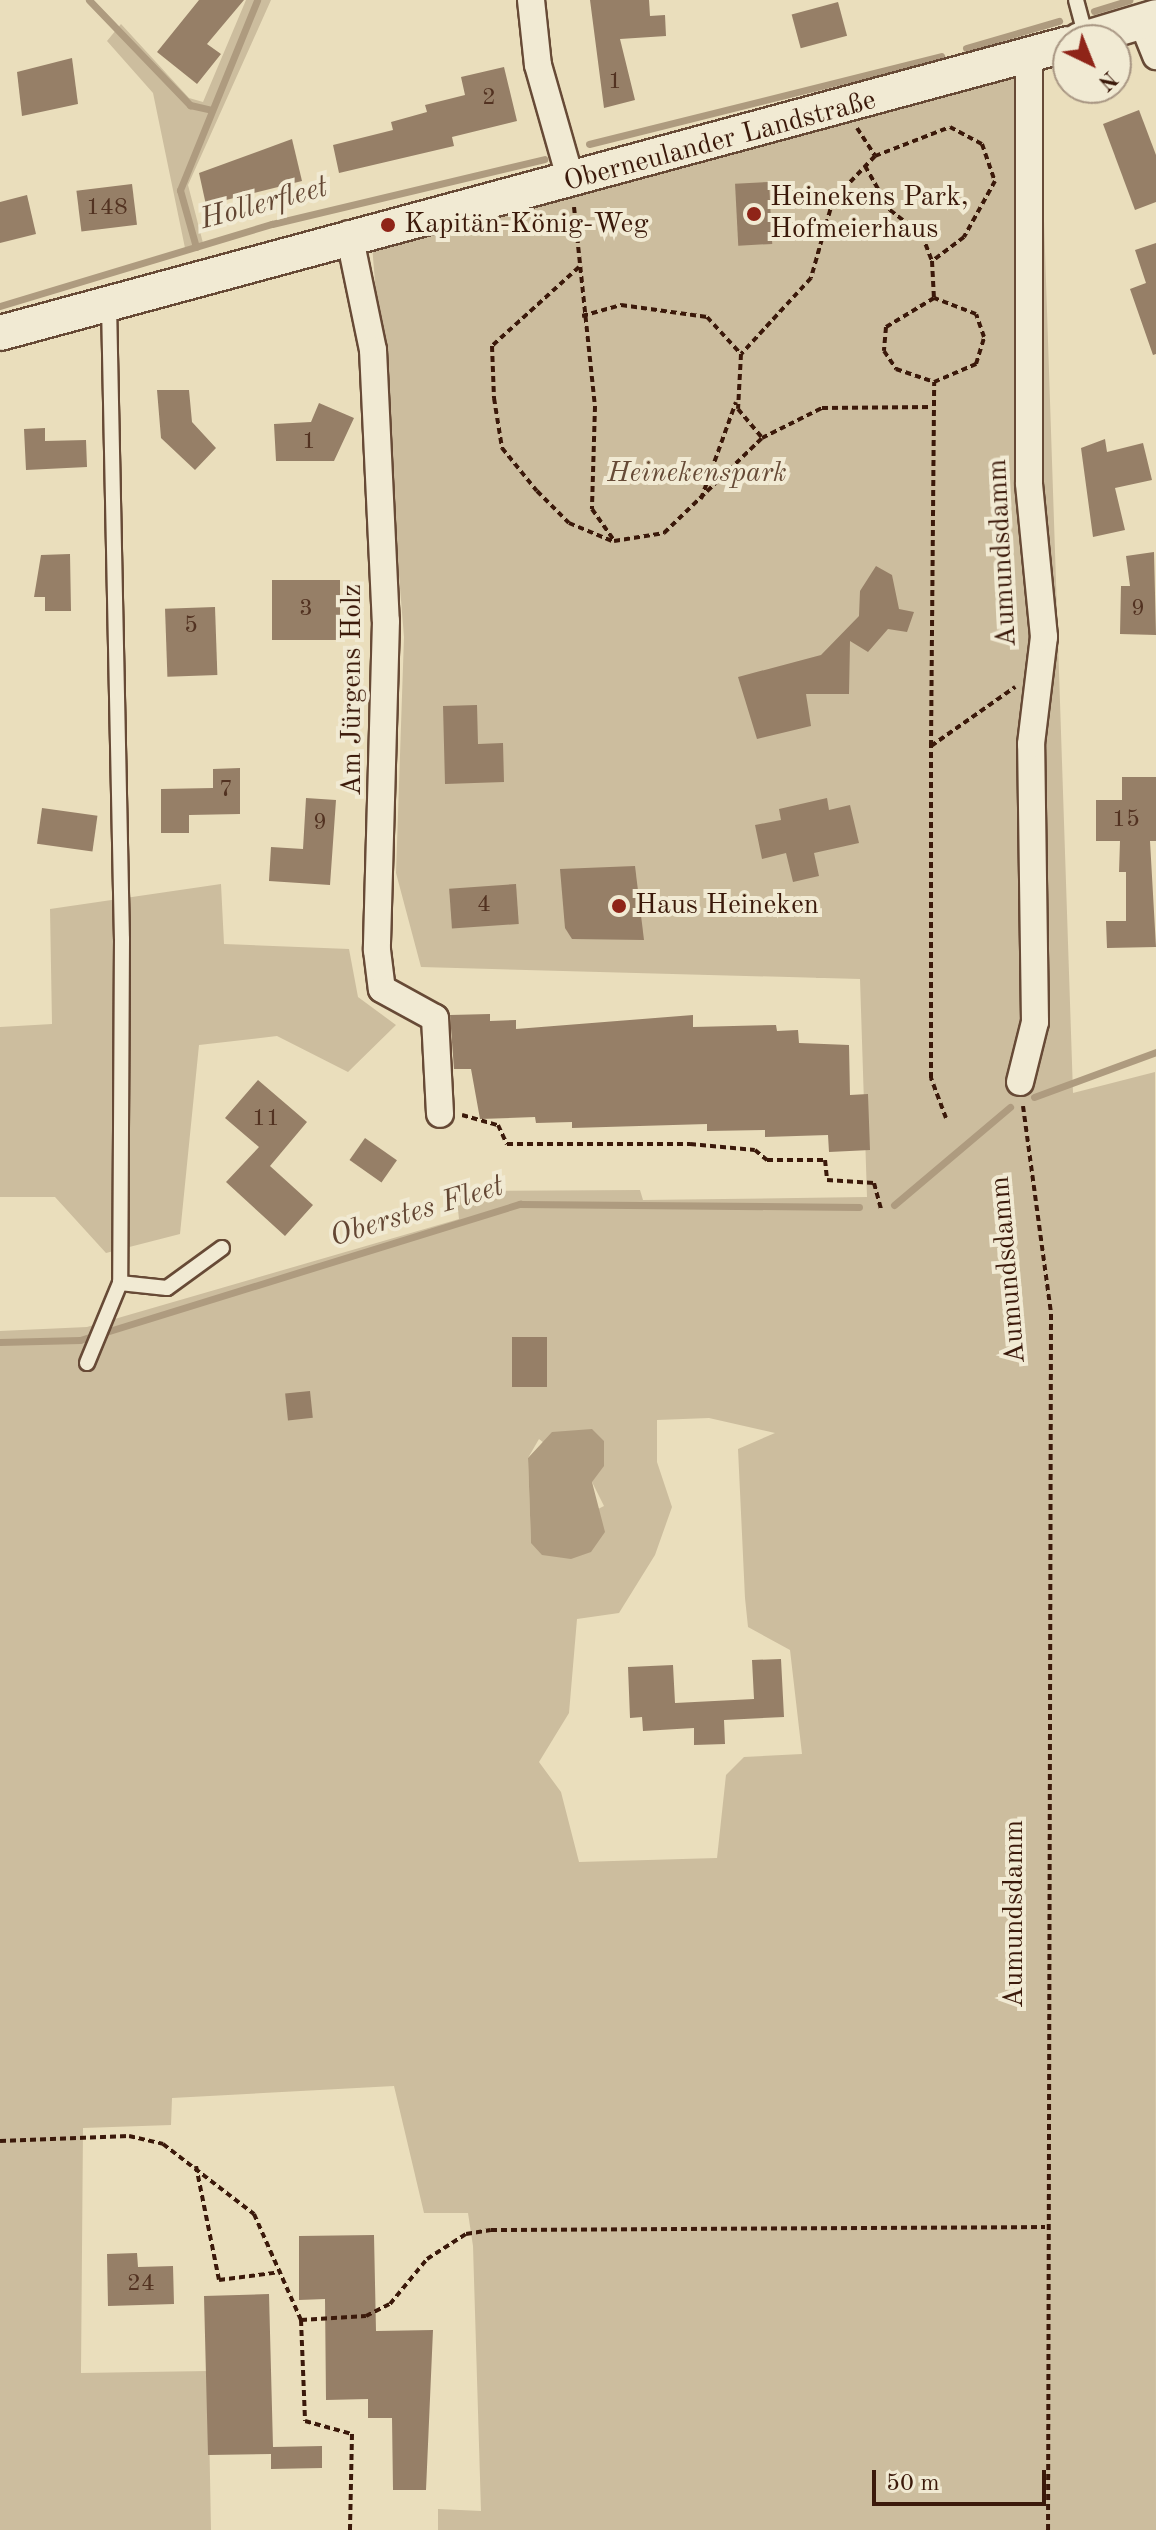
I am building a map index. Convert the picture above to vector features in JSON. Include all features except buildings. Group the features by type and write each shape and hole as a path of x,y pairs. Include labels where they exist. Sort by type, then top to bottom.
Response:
{"street":[{"path":"531,0 538,65 571,181"},
{"path":"1149,19 1156,56"},
{"name":"Oberneulander Landstraße","path":"0,333 349,234 571,181 845,110 1052,49"},
{"name":"Aumundsdamm","path":"1020,1082 1035,1022 1031,744 1044,637 1029,483 1029,56"},
{"name":"Am Jürgens Holz","path":"349,234 373,350 386,621 377,950 382,989 435,1018 440,1114"}],"lane":[{"path":"1076,0 1077,24"},
{"path":"87,1363 120,1283 122,939 109,303"},
{"path":"120,1283 167,1288 222,1248"}],"path":[{"path":"845,110 875,156"},
{"path":"762,438 738,409 741,354 811,278 833,200 875,156 950,127 982,144 995,181 964,237 932,261"},
{"path":"865,166 890,210 922,235 932,261 934,298"},
{"path":"571,181 582,316 595,406 592,509 614,541"},
{"path":"579,267 492,346 494,398 502,448 537,491 569,523 614,541 664,533 762,438 822,408 932,407"},
{"path":"934,298 976,314 984,337 976,364 934,382 896,369 884,351 886,327 934,298"},
{"path":"582,316 621,305 707,317 741,354"},
{"path":"934,382 931,1078 946,1118"},
{"path":"700,501 739,396"},
{"path":"931,746 1040,669"},
{"name":"Aumundsdamm","path":"1020,1082 1051,1314 1045,2227 1048,2530"},
{"path":"440,1114 498,1125 507,1144 690,1144 755,1150 767,1160 825,1160 827,1180 874,1183 881,1210"},
{"path":"0,2141 129,2136 163,2144 195,2164 254,2214 301,2320 305,2421 352,2434 350,2530"},
{"path":"195,2164 219,2280 281,2272"},
{"path":"301,2320 366,2316 390,2304 427,2259 466,2234 491,2230 1045,2227"}],"green space":[{"path":"246,0 271,0 188,185 203,243 185,248 153,93 107,41 121,24 189,98 203,102"},
{"name":"Heinekenspark","path":"1039,70 1073,1093 1155,1072 1156,2530 438,2530 438,2509 481,2511 473,2246 468,2213 424,2213 394,2086 172,2098 171,2125 83,2128 81,2373 208,2371 211,2530 0,2530 0,1331 87,1327 459,1219 456,1191 640,1190 643,1200 867,1197 860,979 421,967 396,873 404,637 372,245","holes":["709,1418 775,1433 738,1449 745,1598 748,1627 790,1650 802,1754 744,1757 726,1775 717,1858 579,1862 561,1792 539,1762 569,1713 577,1619 619,1613 655,1555 672,1507 657,1462 657,1420","539,1439 592,1482 604,1506 531,1543 528,1458"]},
{"path":"221,884 224,944 349,949 358,997 396,1025 348,1072 277,1036 199,1045 180,1234 106,1253 55,1197 0,1197 0,1027 52,1024 50,909"}],"shaded area":[{"path":"592,1429 604,1441 604,1466 592,1482 605,1532 591,1552 571,1559 542,1555 531,1543 528,1458 552,1432"}],"waterway":[{"path":"89,0 190,105 211,110"},
{"path":"196,247 180,190 257,0"},
{"name":"Hollerfleet","path":"1094,11 1129,0"},
{"name":"Hollerfleet","path":"966,48 1059,21"},
{"name":"Hollerfleet","path":"589,144 941,56"},
{"name":"Hollerfleet","path":"0,306 272,224 544,159"},
{"name":"Oberstes Fleet","path":"1034,1097 1156,1052"},
{"name":"Oberstes Fleet","path":"894,1205 1010,1107"},
{"name":"Oberstes Fleet","path":"0,1342 80,1340 520,1204 859,1207"}],"place":[{"name":"Heinekens Park, Hofmeierhaus","path":"754,214"},
{"name":"Kapitän-König-Weg","path":"388,225"},
{"name":"Haus Heineken","path":"619,906"}]}
